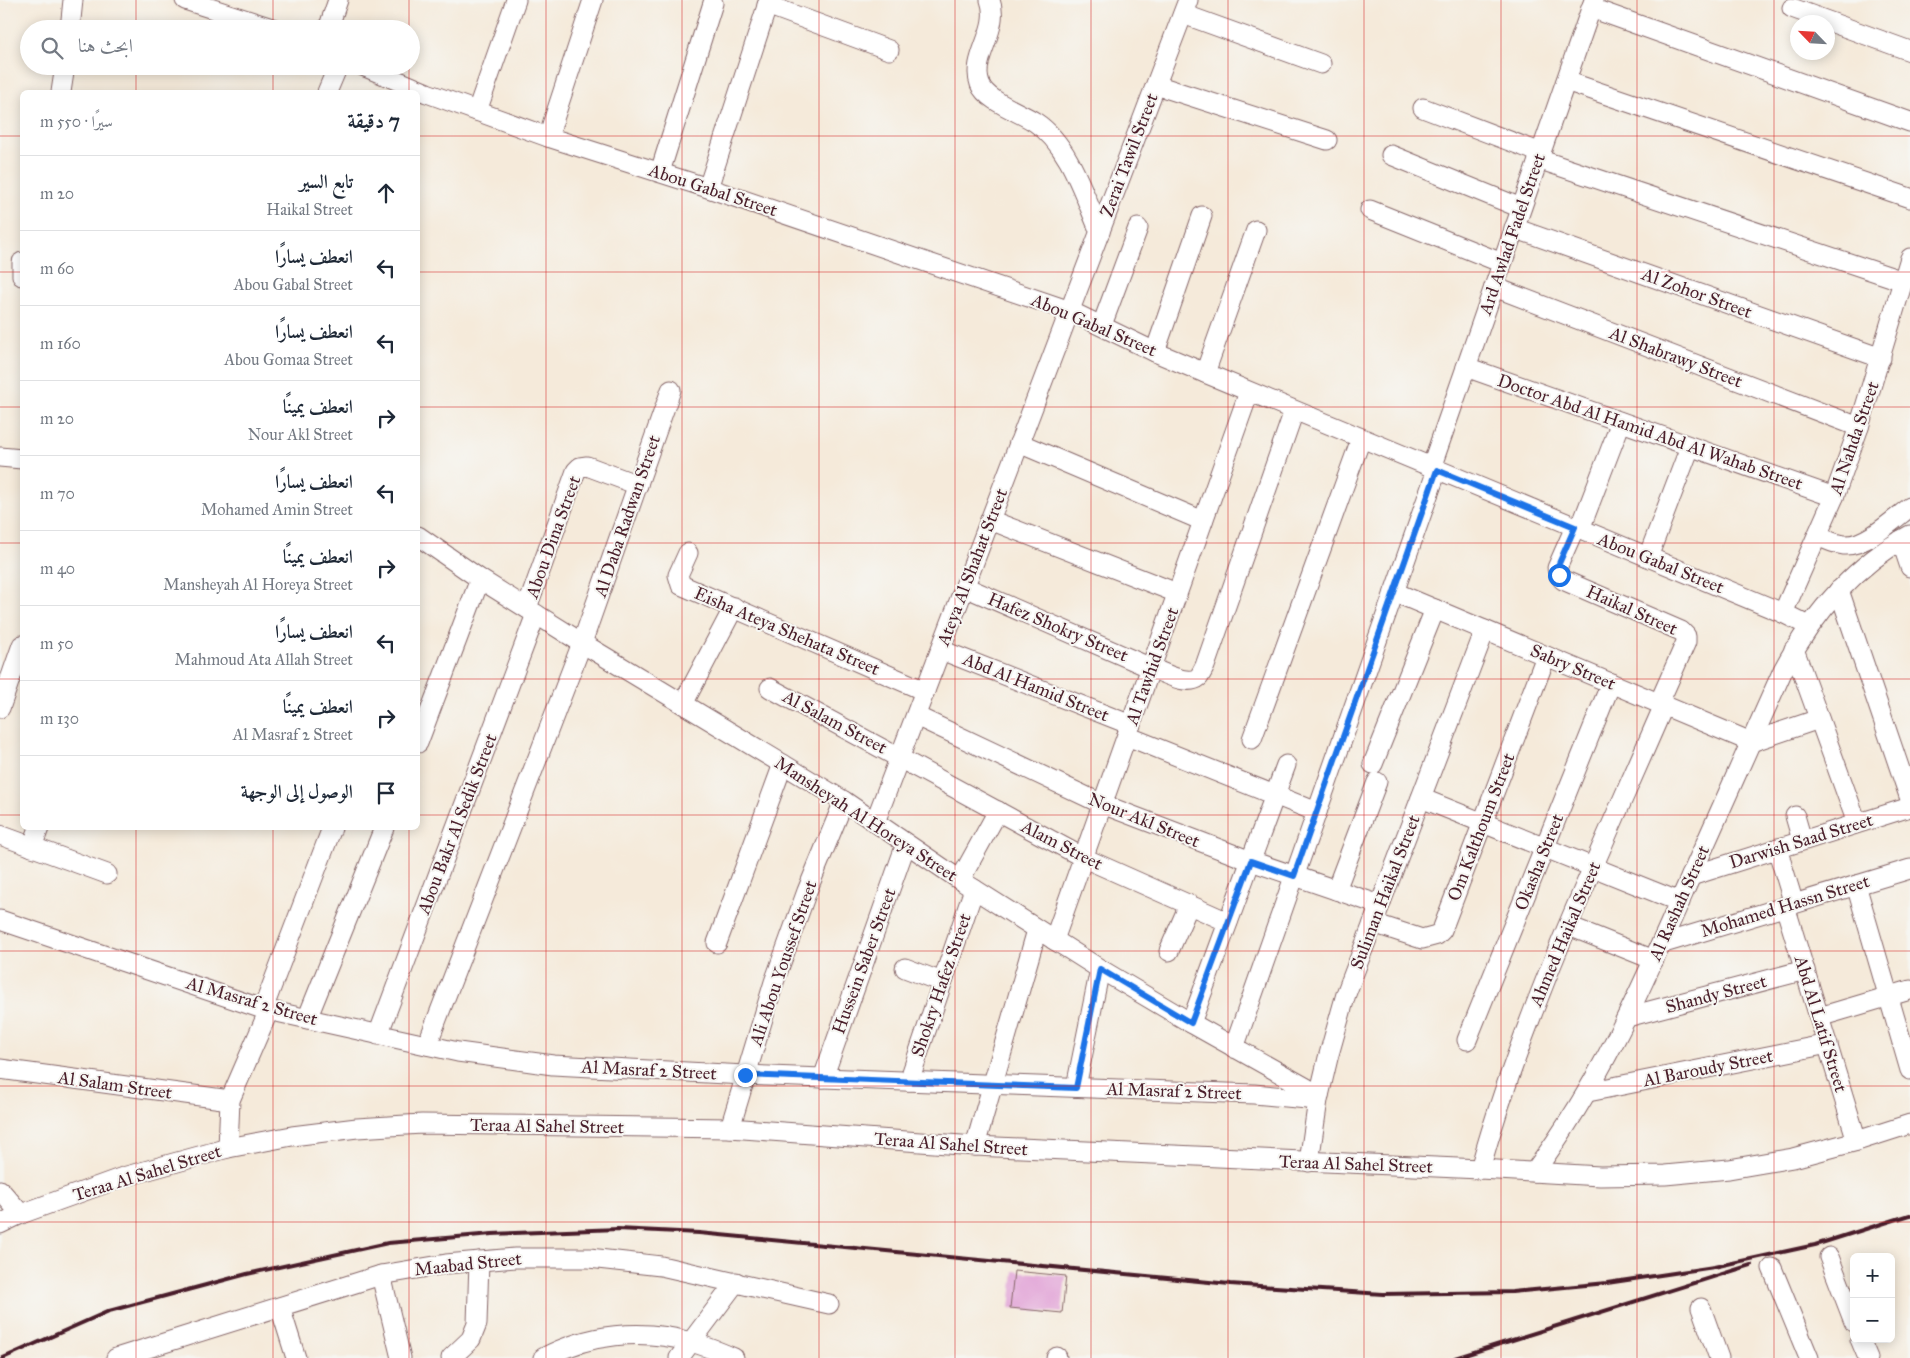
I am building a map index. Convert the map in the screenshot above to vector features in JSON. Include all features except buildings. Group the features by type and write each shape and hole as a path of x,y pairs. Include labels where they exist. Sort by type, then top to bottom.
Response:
{"street":[{"path":"71,20 73,0"},
{"path":"185,0 247,20"},
{"path":"331,20 338,0"},
{"path":"477,111 516,0"},
{"path":"548,137 593,0"},
{"path":"990,0 993,11 992,21 979,64 977,76 980,86 987,96 1036,122 1058,144 1066,157 1100,232"},
{"path":"660,172 713,3"},
{"path":"708,188 768,3 888,50"},
{"path":"1592,4 1910,122"},
{"name":"Ard Awlad Fadel Street","path":"1234,1048 1394,592 1466,367 1592,4"},
{"path":"1185,7 1321,64"},
{"name":"Zerai Tawil Street","path":"1070,311 1185,7"},
{"path":"1792,8 1910,51"},
{"path":"61,90 64,75"},
{"path":"328,90 334,75"},
{"name":"Abou Gabal Street","path":"373,75 382,84 403,90"},
{"path":"1566,81 1910,198"},
{"path":"1156,85 1327,140"},
{"name":"Abou Gabal Street","path":"420,95 477,111 548,137 660,172 1070,311 1155,352 1783,613 1809,626"},
{"path":"1423,108 1539,156 1903,281"},
{"path":"1391,155 1521,208"},
{"path":"1370,210 1502,263"},
{"path":"1155,352 1202,216"},
{"path":"1102,325 1138,228"},
{"name":"Al Zohor Street","path":"1514,228 1881,358"},
{"path":"1205,373 1256,230"},
{"name":"Al Nahda Street","path":"1783,613 1834,497 1881,358 1910,258"},
{"name":"Al Shabrawy Street","path":"1494,286 1859,427"},
{"name":"Ateya Al Shahat Street","path":"875,822 1070,311"},
{"name":"Doctor Abd Al Hamid Abd Al Wahab Street","path":"1466,367 1834,497"},
{"name":"Al Daba Radwan Street","path":"427,1045 582,643 671,390"},
{"name":"Al Tawhid Street","path":"1054,940 1250,392"},
{"name":"Hafez Shokry Street","path":"965,587 1151,668 1182,680 1193,680 1200,676 1208,657 1294,411"},
{"path":"1577,528 1621,422"},
{"path":"1252,739 1361,439"},
{"path":"1019,443 1203,521"},
{"path":"1648,557 1690,447"},
{"path":"0,457 20,459"},
{"name":"Abou Dina Street","path":"531,611 576,471 587,466 638,485"},
{"path":"1818,536 1843,545 1853,545 1866,540 1910,508"},
{"path":"990,520 1178,593"},
{"name":"Haikal Street","path":"1577,528 1557,568 1563,580 1681,631 1686,636 1686,642 1662,704"},
{"path":"1906,538 1910,567"},
{"name":"Al Rashah Street","path":"1534,1172 1588,1092 1627,1017 1794,649 1809,626 1839,590 1869,563 1906,538"},
{"name":"Mansheyah Al Horeya Street","path":"420,541 582,643 844,801 1037,930 1100,969 1319,1097"},
{"name":"Eisha Ateya Shehata Street","path":"688,553 678,575 681,585 925,691"},
{"path":"421,722 480,579"},
{"path":"1839,590 1910,799"},
{"name":"Sabry Street","path":"1394,592 1751,742"},
{"path":"682,704 734,607"},
{"path":"1336,890 1375,773 1435,609"},
{"name":"Abou Bakr Al Sedik Street","path":"378,1035 531,611"},
{"name":"Suliman Haikal Street","path":"1309,1162 1319,1097 1336,1026 1346,994 1484,630"},
{"path":"1794,649 1857,823"},
{"name":"Abd Al Hamid Street","path":"941,650 1317,812"},
{"path":"0,708 20,651"},
{"name":"Om Kalthoum Street","path":"1374,922 1422,939 1436,935 1442,930 1546,656"},
{"name":"Okasha Street","path":"1467,1040 1611,683"},
{"name":"Al Salam Street","path":"770,688 900,757"},
{"name":"Ahmed Haikal Street","path":"1480,1169 1496,1111 1516,1054 1662,704"},
{"name":"Nour Akl Street","path":"916,716 1102,804 1251,861 1380,905"},
{"path":"1751,742 1819,719"},
{"name":"Alam Street","path":"900,757 1084,858 1228,922"},
{"path":"717,942 783,764"},
{"path":"1191,1023 1286,765"},
{"path":"1421,798 1680,902"},
{"name":"Ali Abou Youssef Street","path":"730,1128 777,973 807,891 844,801"},
{"name":"Darwish Saad Street","path":"1691,876 1910,807"},
{"name":"Shokry Hafez Street","path":"909,1081 942,982 967,884 998,811"},
{"path":"1795,816 1802,840"},
{"path":"32,846 39,830"},
{"path":"228,1148 230,1100 266,1009 331,830"},
{"path":"307,1019 383,830"},
{"path":"0,835 107,874"},
{"name":"Hussein Saber Street","path":"823,1078 906,844"},
{"name":"Abd Al Latif Street","path":"1776,848 1805,970 1856,1141"},
{"name":"Mohamed Hassn Street","path":"1657,952 1790,905 1910,869"},
{"path":"1856,885 1910,1070"},
{"path":"1169,951 1189,905"},
{"name":"Al Masraf 2 Street","path":"0,920 266,1009 378,1035 489,1057 553,1065 745,1075 1319,1097"},
{"path":"1569,926 1657,952"},
{"path":"975,1146 1037,930"},
{"path":"906,968 942,982"},
{"path":"1076,1088 1100,969"},
{"name":"Shandy Street","path":"1627,1017 1805,970"},
{"path":"1819,1017 1910,990"},
{"name":"Al Baroudy Street","path":"1588,1092 1828,1044"},
{"name":"Al Salam Street","path":"0,1070 230,1100"},
{"name":"Teraa Al Sahel Street","path":"0,1224 21,1214 123,1177 228,1148 292,1136 356,1128 422,1124 730,1128 975,1146 1600,1176 1655,1175 1729,1169 1794,1158 1910,1124"},
{"path":"0,1190 21,1214"},
{"name":"Maabad Street","path":"116,1358 380,1275 421,1267 479,1260 552,1257 598,1258 662,1266 828,1304"},
{"path":"1829,1257 1850,1312"},
{"path":"450,1358 471,1339 478,1324 479,1260"},
{"path":"1772,1268 1809,1358"},
{"path":"380,1275 401,1358"},
{"path":"679,1358 736,1282"},
{"path":"280,1307 296,1358"},
{"path":"1701,1308 1719,1358"},
{"path":"543,1358 579,1342 604,1336 634,1334 653,1335 692,1342 734,1358"},
{"path":"1862,1343 1868,1358"}],"railway":[{"path":"3,1358 109,1311 247,1274 388,1243 492,1234 618,1229 699,1233 1230,1284 1383,1294 1512,1292 1607,1283 1714,1267 1815,1245 1910,1215"},
{"path":"1455,1358 1751,1265"}],"route":[{"path":"745,1075 1076,1088 1100,969 1191,1023 1251,861 1294,876 1437,470 1575,527 1557,568 1559,575"}]}
